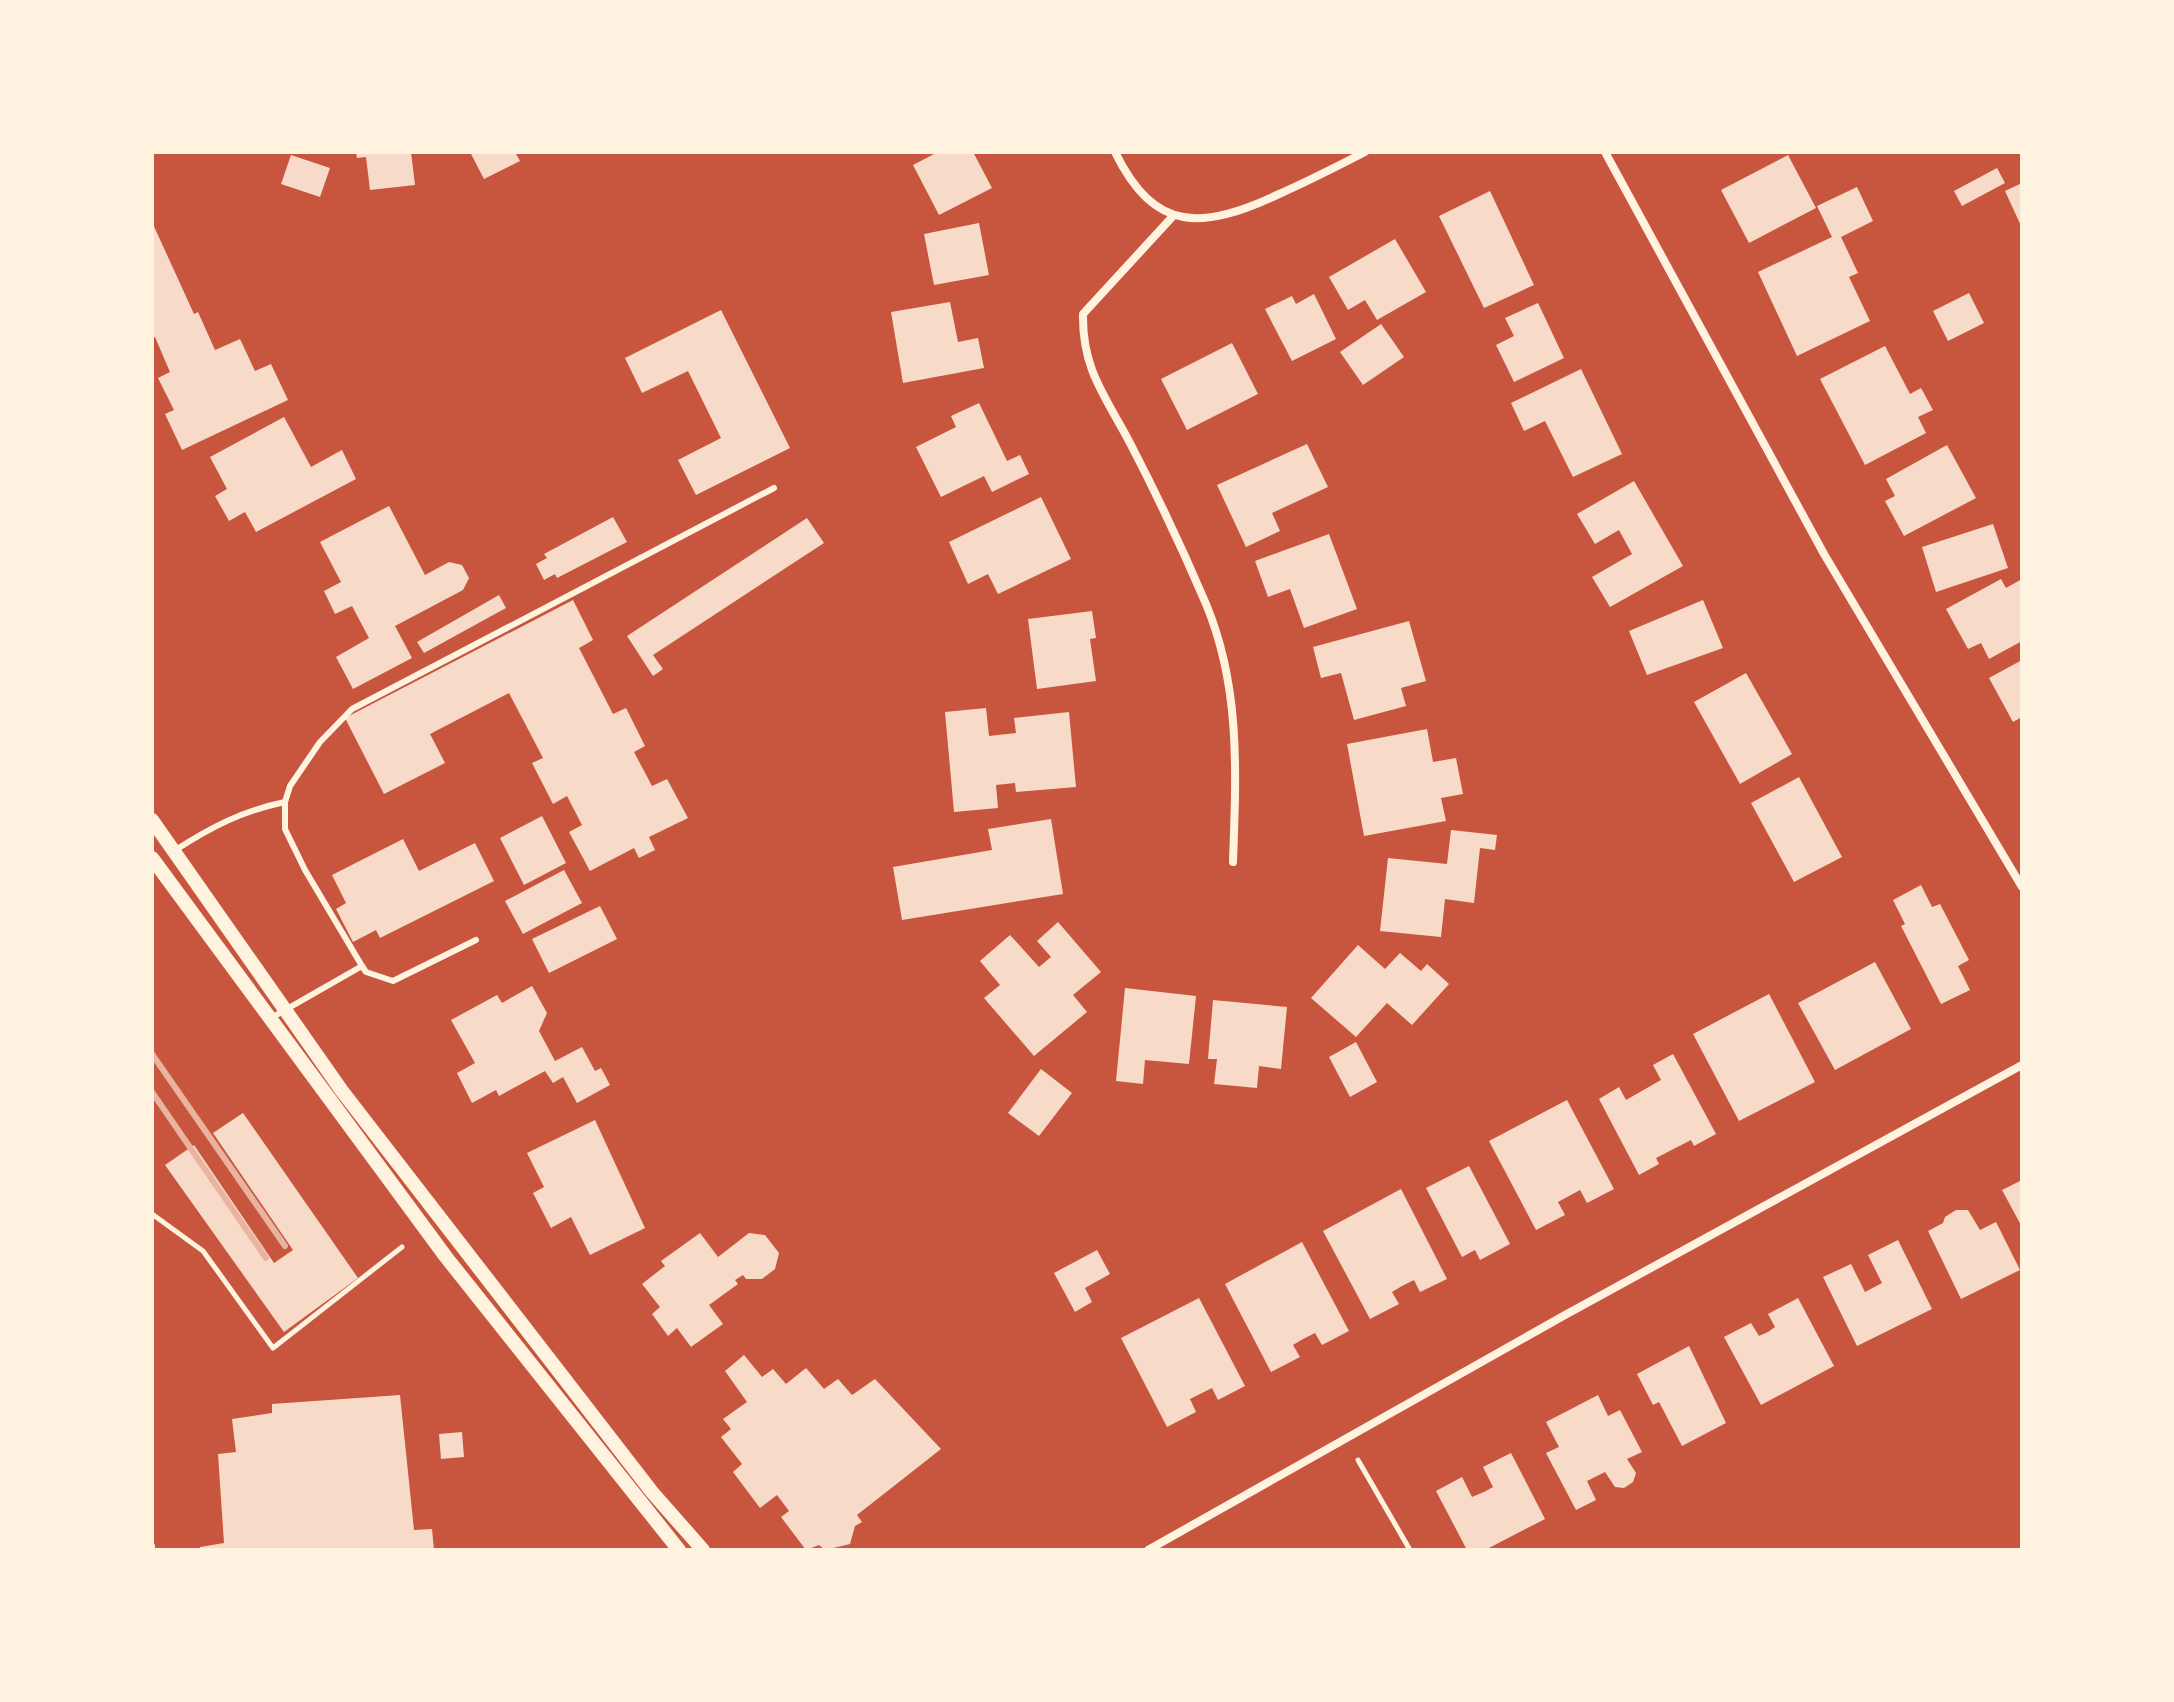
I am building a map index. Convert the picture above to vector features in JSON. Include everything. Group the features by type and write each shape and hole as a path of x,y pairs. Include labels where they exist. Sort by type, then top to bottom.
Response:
{"street":[{"path":"1115,152 1149,201 1174,215 1201,221 1234,215 1365,152"},
{"path":"1605,152 1824,554 2022,887"},
{"path":"1174,215 1083,314 1082,342 1092,376 1130,444 1206,606 1229,672 1237,740 1233,862"},
{"path":"152,820 342,1091 652,1492 703,1550"},
{"path":"152,858 425,1229 679,1550"},
{"path":"1148,1550 2022,1065"}],"lane":[{"path":"476,940 393,981 366,972 305,870 285,829 285,802 290,786 320,742 352,709 774,488"},
{"path":"174,851 216,823 250,809 285,802"},
{"path":"269,1019 362,966"},
{"path":"489,1311 503,1299"}],"path":[{"path":"152,1214 203,1251 273,1348 425,1229"},
{"path":"1346,1438 1410,1550"}],"building":[{"path":"356,152 411,152 415,185 370,190 366,157 357,158"},
{"path":"470,152 515,152 520,161 484,179"},
{"path":"938,152 973,152 992,188 939,215 913,165"},
{"path":"291,155 330,168 320,197 281,184"},
{"path":"1788,155 1816,208 1749,243 1721,190"},
{"path":"1997,168 2005,183 1962,206 1954,191"},
{"path":"2022,183 2022,228 2005,191"},
{"path":"1857,187 1873,221 1841,237 1858,273 1849,277 1870,321 1797,356 1758,272 1832,237 1817,206"},
{"path":"1490,191 1534,285 1484,308 1439,216"},
{"path":"152,222 194,314 198,312 215,350 240,339 255,371 271,364 288,400 182,450 165,414 174,410 158,378 170,372 155,337 152,338"},
{"path":"979,223 989,275 934,285 924,234"},
{"path":"1395,239 1426,292 1377,320 1365,300 1348,310 1329,277"},
{"path":"1969,293 1984,323 1948,341 1933,311"},
{"path":"1314,294 1336,339 1292,361 1265,309 1292,296 1296,304"},
{"path":"950,302 958,342 978,338 984,368 903,383 891,312"},
{"path":"1538,303 1564,358 1514,382 1496,345 1514,336 1505,318"},
{"path":"721,310 790,448 696,495 678,460 721,438 688,371 642,393 625,358"},
{"path":"1381,324 1404,357 1363,385 1340,352"},
{"path":"1232,343 1258,394 1187,430 1161,379"},
{"path":"1885,346 1910,394 1921,388 1933,410 1918,417 1926,433 1865,465 1820,379"},
{"path":"1581,369 1622,454 1573,477 1545,421 1524,431 1511,403"},
{"path":"979,403 1007,461 1020,455 1029,474 992,492 984,476 941,497 916,447 956,427 951,416"},
{"path":"284,417 311,467 342,450 356,479 256,532 245,512 229,521 215,496 227,489 210,457"},
{"path":"1307,444 1328,487 1272,513 1280,531 1246,547 1217,485"},
{"path":"1947,445 1976,498 1904,536 1885,501 1895,496 1886,479"},
{"path":"1634,481 1683,566 1610,607 1592,577 1632,554 1619,530 1595,544 1577,514"},
{"path":"1041,497 1071,559 998,594 988,574 968,584 949,542"},
{"path":"389,506 425,575 449,562 462,565 469,578 463,590 395,626 412,658 353,689 336,657 369,638 352,606 335,614 324,591 341,582 320,542"},
{"path":"613,517 627,542 557,578 555,574 544,580 536,564 547,558 544,554"},
{"path":"807,518 824,543 653,655 663,669 653,676 627,636"},
{"path":"1993,524 2008,568 1936,592 1922,547"},
{"path":"1329,534 1357,609 1304,628 1290,589 1268,597 1255,561"},
{"path":"2001,579 2006,588 2022,579 2022,641 1989,659 1981,643 1968,649 1946,609"},
{"path":"499,595 506,608 424,653 417,642"},
{"path":"573,600 593,640 579,648 613,714 626,708 645,746 634,752 652,786 667,779 688,818 649,837 655,850 639,858 634,848 590,871 569,832 582,825 567,796 553,804 532,763 543,758 509,693 430,734 445,763 384,794 345,718"},
{"path":"1703,600 1723,648 1647,675 1629,631"},
{"path":"1092,611 1096,638 1090,639 1096,681 1037,689 1028,619"},
{"path":"1409,621 1426,681 1401,688 1406,706 1354,720 1341,673 1321,678 1313,647"},
{"path":"2022,660 2022,717 2013,722 1989,678"},
{"path":"1746,673 1792,754 1740,784 1694,702"},
{"path":"986,708 989,736 1016,733 1014,718 1069,712 1076,787 1016,792 1015,783 996,785 998,808 954,812 945,712"},
{"path":"1427,729 1433,762 1456,758 1463,794 1441,798 1446,821 1364,836 1347,744"},
{"path":"1799,777 1842,857 1794,882 1751,803"},
{"path":"542,816 566,863 524,885 500,838"},
{"path":"1051,819 1063,894 902,920 893,867 992,850 988,829"},
{"path":"1451,830 1497,835 1495,850 1480,848 1474,903 1445,899 1441,937 1380,931 1388,858 1447,864"},
{"path":"403,839 419,871 475,843 494,881 380,938 376,930 353,942 336,909 346,903 332,875"},
{"path":"564,870 582,903 523,934 505,901"},
{"path":"1921,885 1932,907 1940,904 1969,960 1958,966 1970,990 1941,1004 1901,926 1905,924 1893,900"},
{"path":"600,906 617,939 549,973 532,939"},
{"path":"1058,922 1101,972 1073,995 1087,1012 1034,1056 984,998 1000,985 980,961 1010,935 1039,967 1051,957 1037,941"},
{"path":"1358,945 1385,969 1400,953 1421,971 1427,964 1449,984 1412,1025 1387,1003 1356,1037 1311,998"},
{"path":"1875,962 1911,1029 1835,1070 1798,1003"},
{"path":"532,986 547,1013 539,1031 555,1061 582,1047 595,1071 601,1068 610,1085 577,1103 563,1077 553,1083 545,1071 499,1096 496,1090 472,1103 457,1073 475,1063 451,1020 497,995 502,1003"},
{"path":"1125,988 1196,996 1189,1064 1145,1060 1143,1084 1116,1081"},
{"path":"1769,994 1815,1082 1739,1121 1693,1034"},
{"path":"1213,1000 1287,1007 1281,1069 1259,1066 1257,1088 1214,1084 1217,1059 1208,1059"},
{"path":"1356,1042 1377,1082 1350,1097 1329,1057"},
{"path":"1673,1054 1716,1134 1694,1146 1691,1140 1656,1158 1659,1164 1639,1175 1599,1099 1619,1087 1626,1100 1661,1080 1653,1065"},
{"path":"1041,1069 1072,1093 1039,1136 1008,1113"},
{"path":"1567,1100 1614,1189 1587,1203 1580,1190 1558,1202 1565,1215 1536,1230 1489,1141"},
{"path":"243,1113 358,1278 284,1332 165,1165 194,1145 274,1263 293,1250 213,1133"},
{"path":"595,1120 645,1228 590,1255 571,1217 551,1228 533,1193 544,1187 527,1153"},
{"path":"1469,1166 1510,1244 1480,1260 1475,1250 1462,1257 1426,1188"},
{"path":"2022,1180 2022,1227 2002,1190"},
{"path":"1401,1189 1447,1279 1420,1292 1414,1280 1402,1286 1392,1292 1399,1304 1370,1319 1323,1231"},
{"path":"1956,1210 1968,1210 1980,1230 1996,1222 2020,1270 1961,1299 1928,1231 1943,1223 1945,1217"},
{"path":"700,1233 718,1257 749,1233 765,1235 779,1253 775,1269 762,1279 746,1279 743,1275 735,1280 738,1284 709,1305 723,1324 691,1347 677,1328 668,1336 652,1314 660,1307 642,1284 665,1266 661,1261"},
{"path":"1898,1240 1932,1309 1857,1346 1823,1277 1851,1264 1865,1292 1882,1283 1868,1255"},
{"path":"1302,1242 1349,1331 1322,1345 1315,1333 1303,1339 1293,1345 1300,1357 1271,1372 1225,1284"},
{"path":"1097,1250 1110,1274 1085,1288 1092,1302 1075,1312 1054,1273"},
{"path":"1199,1298 1245,1386 1218,1400 1212,1388 1190,1399 1196,1412 1167,1427 1121,1338"},
{"path":"1798,1298 1834,1366 1761,1405 1724,1337 1751,1323 1759,1336 1768,1332 1775,1327 1768,1314"},
{"path":"1689,1346 1726,1423 1682,1446 1659,1402 1653,1405 1637,1374"},
{"path":"744,1355 762,1377 773,1369 786,1384 806,1368 824,1389 838,1379 852,1395 875,1379 941,1449 857,1515 862,1522 855,1526 850,1544 825,1550 819,1545 806,1550 781,1517 789,1511 777,1495 760,1508 733,1472 742,1464 721,1437 731,1429 723,1419 747,1402 725,1371"},
{"path":"400,1395 414,1530 432,1529 434,1550 200,1550 200,1547 224,1543 218,1454 236,1452 232,1419 272,1413 272,1404"},
{"path":"1598,1395 1608,1416 1620,1410 1642,1452 1627,1459 1636,1473 1633,1482 1624,1488 1615,1487 1605,1472 1587,1481 1596,1500 1576,1510 1546,1453 1559,1447 1546,1422"},
{"path":"462,1432 464,1457 441,1459 439,1434"},
{"path":"1511,1453 1545,1519 1485,1550 1467,1550 1436,1491 1462,1477 1472,1497 1484,1492 1493,1487 1483,1467"}],"railway":[{"path":"152,1054 285,1246"},
{"path":"152,1092 266,1258"}]}
